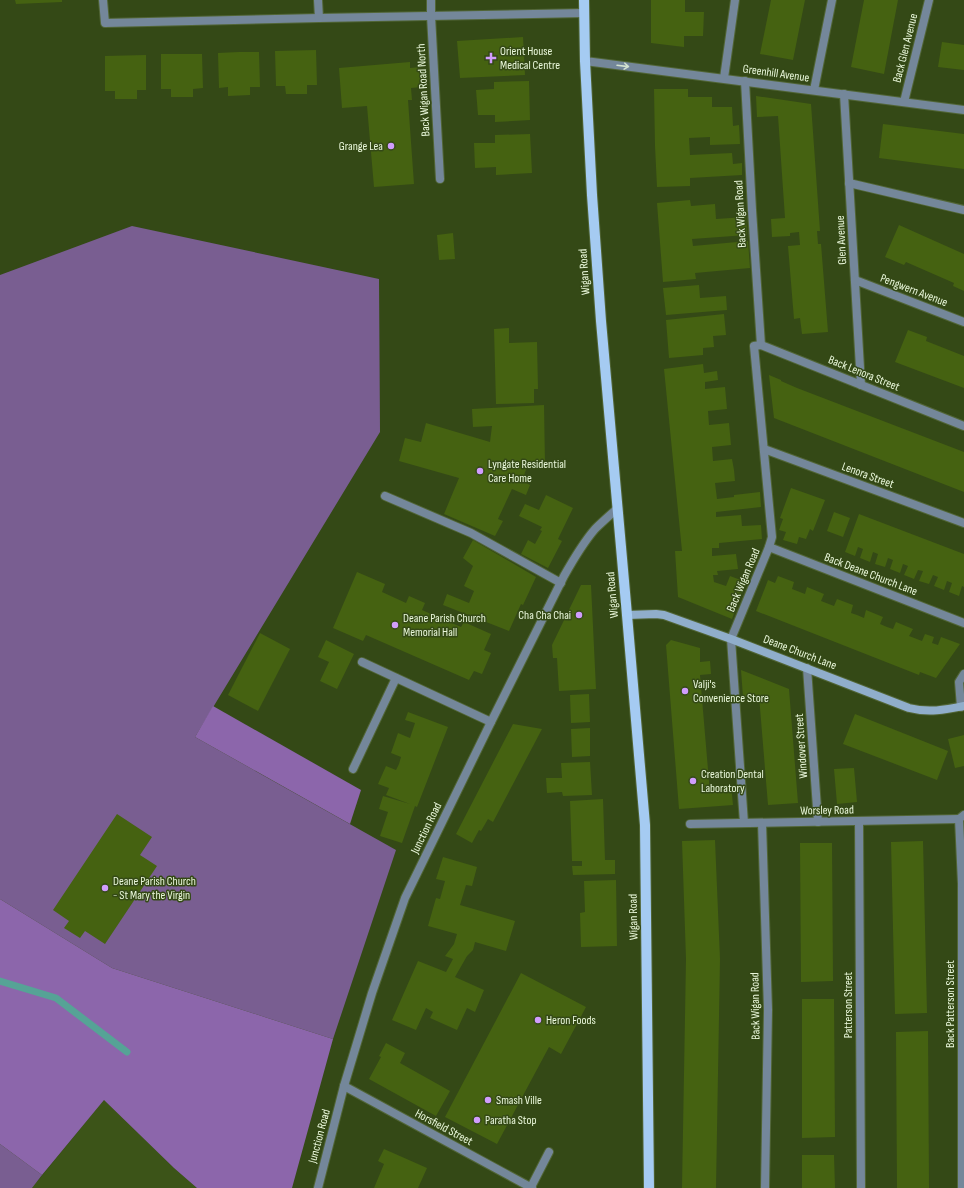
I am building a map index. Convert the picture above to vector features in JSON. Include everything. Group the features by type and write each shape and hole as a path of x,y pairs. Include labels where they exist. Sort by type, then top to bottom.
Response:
{"main road":[{"name":"Wigan Road","path":"584,0 585,61 600,313 645,825 649,1188"}],"street":[{"path":"103,0 105,23 584,13"},
{"path":"318,0 319,18"},
{"name":"Back Wigan Road North","path":"431,0 440,179"},
{"path":"724,78 736,0"},
{"path":"814,90 832,0"},
{"name":"Back Glen Avenue","path":"904,102 929,0"},
{"name":"Greenhill Avenue","path":"585,61 964,110"},
{"name":"Back Wigan Road","path":"744,823 731,639 769,548 772,537 757,346 745,81"},
{"name":"Glen Avenue","path":"844,94 861,385"},
{"path":"849,183 964,210"},
{"name":"Pengwern Avenue","path":"855,280 964,322"},
{"name":"Back Lenora Street","path":"757,346 964,426"},
{"name":"Lenora Street","path":"764,449 964,523"},
{"path":"385,496 471,533 561,583"},
{"name":"Junction Road","path":"318,1188 344,1086 372,993 405,898 491,722 574,559 584,543 595,530 618,508"},
{"name":"Back Deane Church Lane","path":"769,548 964,623"},
{"name":"Deane Church Lane","path":"627,615 664,615 919,711 936,711 962,707"},
{"path":"362,662 491,722"},
{"name":"Windover Street","path":"807,668 818,822"},
{"path":"962,707 959,682 964,674"},
{"path":"353,769 396,678"},
{"name":"Worsley Road","path":"690,824 859,821 962,817"},
{"name":"Back Patterson Street","path":"962,817 962,1188"},
{"name":"Patterson Street","path":"859,821 861,1188"},
{"name":"Back Wigan Road","path":"762,823 768,1010 766,1188"},
{"name":"Horsfield Street","path":"344,1086 531,1188"},
{"path":"531,1188 549,1152"}],"shaded area":[{"path":"132,226 379,279 380,432 195,737 396,850 333,1039 112,968 0,899 0,275"},
{"path":"213,706 361,790 350,824 195,737"},
{"path":"0,899 112,968 333,1039 292,1188 197,1188 174,1168 104,1100 42,1175 0,1144"},
{"path":"104,1100 174,1168 197,1188 32,1188"},
{"path":"0,1144 42,1175 32,1188 0,1188"}],"building":[{"path":"15,0 62,0 62,2 16,4"},
{"path":"651,0 685,0 685,12 704,12 703,36 684,36 684,47 651,43"},
{"path":"771,0 805,0 793,60 760,54"},
{"path":"864,0 898,0 884,74 851,67"},
{"name":"Orient House Medical Centre","path":"523,37 525,75 460,78 457,41"},
{"path":"942,42 964,45 964,70 938,67"},
{"path":"316,50 317,85 307,85 307,94 286,94 285,86 276,86 275,51"},
{"path":"259,52 260,87 250,87 250,95 228,96 228,87 219,88 218,53"},
{"path":"161,54 202,54 203,88 193,89 193,97 171,97 171,89 161,89"},
{"path":"146,55 146,90 137,90 137,99 115,99 115,91 105,91 105,56"},
{"name":"Grange Lea","path":"410,62 410,68 421,67 422,87 411,88 412,100 408,100 414,184 374,187 367,106 342,108 339,68"},
{"path":"529,81 530,120 495,122 495,115 478,115 476,90 494,89 494,82"},
{"path":"654,89 688,89 688,97 712,97 712,107 732,107 733,126 739,125 740,144 710,145 710,137 689,138 690,155 732,153 733,164 742,163 742,175 690,178 690,186 657,187"},
{"path":"756,96 811,104 820,231 817,231 818,244 821,244 828,332 802,334 800,318 794,319 788,246 800,245 799,232 790,233 790,236 772,237 771,219 785,218 778,116 757,117"},
{"path":"883,124 964,134 964,169 879,158"},
{"path":"530,134 532,173 496,175 496,167 475,168 474,143 495,143 495,135"},
{"path":"690,200 691,206 715,204 716,219 746,217 747,235 692,239 693,246 748,241 750,268 695,273 696,279 663,282 657,203"},
{"path":"899,225 964,254 964,291 953,286 954,283 906,262 904,265 885,257"},
{"path":"453,233 455,259 439,260 437,235"},
{"path":"699,285 700,298 726,296 727,310 666,315 663,288"},
{"path":"724,314 726,335 713,336 714,347 703,348 703,355 669,358 666,320"},
{"path":"509,328 509,343 537,342 538,389 534,389 534,403 496,404 494,329"},
{"path":"908,330 927,337 926,341 964,356 964,388 895,362"},
{"path":"703,364 704,373 717,371 718,380 705,382 705,389 725,387 727,409 708,411 709,425 729,423 731,445 712,447 713,461 732,459 734,470 735,481 715,483 717,499 734,497 734,495 760,492 761,507 716,512 716,517 741,515 742,526 761,525 762,539 719,543 719,548 712,548 712,556 736,554 738,569 717,571 718,575 713,575 714,582 726,586 730,576 746,582 732,619 678,597 675,551 682,551 664,369"},
{"path":"769,375 797,388 964,452 964,492 774,418"},
{"name":"Lyngate Residential Care Home","path":"544,405 545,465 528,464 522,481 530,485 526,495 512,489 498,519 503,521 495,536 444,514 459,478 399,461 405,438 421,442 426,423 490,442 492,426 473,427 472,409"},
{"path":"791,488 825,500 813,531 810,529 806,539 799,537 797,544 783,540 786,532 779,530 783,519 780,518"},
{"path":"546,495 573,508 558,539 562,541 548,568 521,554 528,540 535,544 542,531 540,530 542,527 519,516 525,504 539,510"},
{"path":"834,512 850,518 843,537 827,531"},
{"path":"859,514 964,554 964,587 962,586 959,596 949,592 952,583 947,581 944,590 934,586 938,577 933,575 929,584 919,581 923,571 918,570 914,579 904,575 908,566 903,564 900,573 890,569 893,560 888,558 885,567 875,564 878,554 873,552 870,562 860,558 863,549 858,547 855,556 845,552"},
{"path":"473,540 536,577 523,605 521,604 509,631 443,605 447,594 469,603 474,591 464,586 473,566 463,558"},
{"name":"Deane Parish Church Memorial Hall","path":"357,572 385,584 382,592 406,603 409,596 425,603 422,610 461,627 464,622 491,634 484,650 491,653 482,674 474,671 469,680 366,635 363,641 333,628"},
{"path":"778,576 794,582 792,589 805,594 807,587 824,594 821,601 834,606 837,599 853,605 851,613 864,618 866,610 883,617 880,624 887,627 893,629 896,622 913,629 909,636 922,641 925,634 934,637 932,643 938,645 941,637 960,644 936,678 920,672 919,675 756,611 768,580 775,583"},
{"path":"581,585 591,585 596,689 559,691 557,658 553,658 552,645"},
{"path":"260,633 290,649 258,711 228,695"},
{"path":"326,640 354,654 337,689 320,681 329,662 318,657"},
{"path":"671,640 700,648 700,662 710,661 711,674 700,675 710,793 718,793 717,786 731,785 733,805 679,809 666,645"},
{"path":"741,670 789,689 798,803 768,805 759,696 743,697"},
{"path":"589,694 590,722 571,723 570,695"},
{"path":"408,712 448,727 417,807 415,806 402,843 380,836 388,812 379,809 383,796 410,804 386,795 389,788 378,784 386,766 396,770 399,764 401,757 391,753 398,733 410,738 415,723 405,720"},
{"path":"855,714 948,751 937,780 843,744"},
{"path":"513,724 542,729 493,822 488,819 481,831 479,830 472,843 456,834"},
{"path":"590,728 590,756 572,757 571,729"},
{"path":"964,735 964,766 955,768 948,739"},
{"path":"590,762 592,795 563,796 562,792 547,793 546,778 562,778 561,763"},
{"path":"854,768 857,802 837,804 834,769"},
{"path":"603,799 605,860 615,860 615,874 573,875 572,866 582,866 582,861 572,861 570,801"},
{"name":"Deane Parish Church - St Mary the Virgin","path":"117,814 152,837 140,855 157,866 105,944 85,931 80,938 64,928 69,921 53,910"},
{"path":"715,840 720,959 716,1188 682,1188 686,959 682,841"},
{"path":"923,841 927,1013 895,1014 891,842"},
{"path":"800,843 832,843 833,981 801,982"},
{"path":"443,857 477,867 472,886 466,885 460,905 515,921 506,951 475,942 473,950 467,956 455,977 484,990 475,1012 467,1008 457,1030 430,1018 433,1012 426,1008 416,1030 392,1020 418,961 446,972 453,959 445,956 454,944 457,934 428,926 436,898 440,899 445,881 436,879"},
{"path":"616,880 617,946 581,947 580,913 585,912 584,881"},
{"path":"521,973 586,1007 561,1054 549,1047 497,1144 445,1117"},
{"path":"802,999 834,999 835,1137 802,1138"},
{"path":"928,1031 929,1188 897,1188 896,1032"},
{"path":"386,1043 405,1053 400,1063 450,1091 436,1116 369,1079 381,1057 379,1056"},
{"path":"384,1149 427,1168 418,1188 374,1188 384,1164 378,1161"},
{"path":"802,1155 834,1155 835,1188 802,1188"}],"waterway":[{"path":"0,981 56,998 127,1052"}],"place":[{"name":"Orient House Medical Centre","path":"491,58"},
{"name":"Grange Lea","path":"391,146"},
{"name":"Lyngate Residential Care Home","path":"480,471"},
{"name":"Cha Cha Chai","path":"579,615"},
{"name":"Deane Parish Church Memorial Hall","path":"395,625"},
{"name":"Valji's Convenience Store","path":"685,691"},
{"name":"Creation Dental Laboratory","path":"693,781"},
{"name":"Deane Parish Church - St Mary the Virgin","path":"105,888"},
{"name":"Heron Foods","path":"538,1020"},
{"name":"Smash Ville","path":"488,1100"},
{"name":"Paratha Stop","path":"477,1120"}]}
